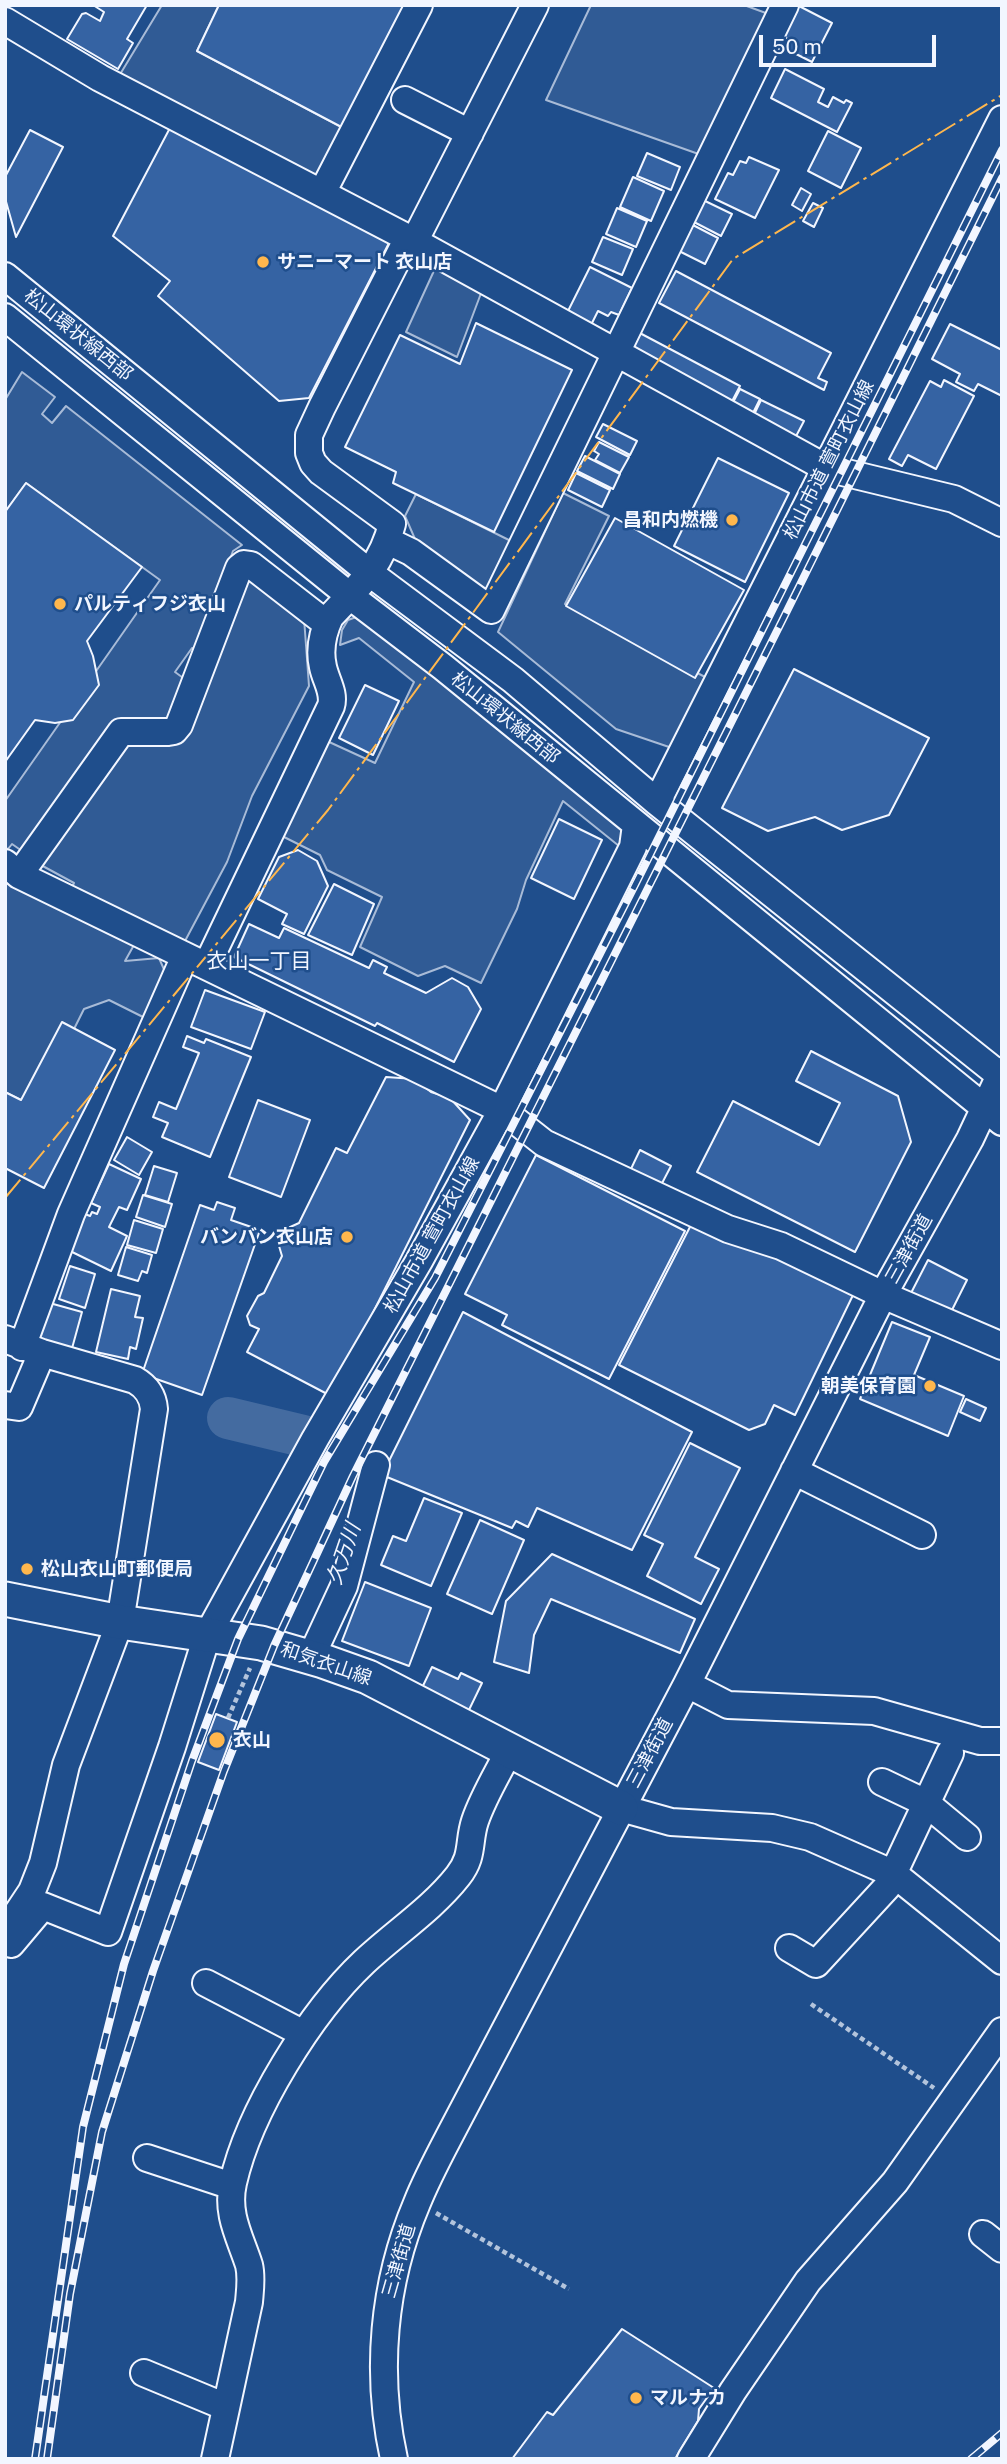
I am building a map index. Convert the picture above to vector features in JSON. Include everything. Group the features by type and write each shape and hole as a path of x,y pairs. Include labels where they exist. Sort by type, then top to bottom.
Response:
{"main road":[{"name":"和気衣山線","path":"5,1599 120,1622 261,1643 311,1657 368,1677 621,1808"}],"street":[{"path":"322,194 419,5"},
{"path":"5,1405 19,1407 23,1346 71,1214 196,960 331,706 333,696 321,654 330,617 371,573 388,541 392,524 321,472 311,458 308,441 316,418 470,133 535,5"},
{"path":"388,541 411,552 491,610 785,5"},
{"path":"5,21 100,78 411,240 826,468 954,499 1002,523"},
{"path":"405,100 470,133"},
{"name":"松山市道 萱町衣山線","path":"657,802 1002,119"},
{"name":"松山環状線西部","path":"5,276 371,573 513,680 657,802 1001,1075"},
{"name":"松山環状線西部","path":"5,317 350,596 443,667 993,1115"},
{"path":"327,624 250,565 244,564 239,568 179,725 168,732 121,732 12,869 502,1110 544,1143 728,1229 781,1246 883,1295 1002,1346"},
{"name":"松山市道 萱町衣山線","path":"5,1939 11,1944 43,1906 108,1932 207,1636 502,1110 633,847 636,825"},
{"name":"三津街道","path":"394,2459 388,2428 384,2353 387,2308 395,2266 417,2202 687,1684 883,1295 993,1115 1001,1075"},
{"path":"5,1927 19,1914 43,1863 66,1765 120,1622 153,1415 152,1399 144,1386 135,1380 23,1346"},
{"path":"311,1657 344,1586 376,1465"},
{"path":"794,1471 922,1535"},
{"path":"5,1617 21,1617 51,1608"},
{"path":"687,1684 728,1705 874,1711 980,1741 1002,1741"},
{"path":"215,2459 251,2282 249,2267 233,2224 230,2203 232,2186 251,2130 277,2078 337,1987 403,1926 435,1902 460,1874 472,1850 471,1835 475,1820 510,1749"},
{"path":"789,1948 816,1964 887,1887 950,1753"},
{"path":"882,1782 926,1803 967,1837"},
{"path":"621,1808 671,1822 772,1828 810,1837 894,1874 1002,1961"},
{"path":"206,1983 304,2035"},
{"path":"691,2459 733,2391 808,2281 895,2182 1002,2031"},
{"path":"147,2158 232,2186"},
{"path":"144,2373 226,2407"}],"path":[{"path":"229,1718 261,1643"},
{"path":"810,2004 953,2100"},
{"path":"417,2202 569,2289"}],"shaded area":[{"path":"162,5 219,5 197,51 349,131 321,186 119,76"},
{"path":"591,5 744,5 774,16 707,157 546,100"},
{"path":"438,262 483,288 457,357 406,332"},
{"name":"パルティフジ衣山","path":"22,372 55,397 42,414 52,423 66,406 242,545 233,551 197,650 192,648 175,672 186,680 168,721 114,720 22,851 12,844 8,849 5,848 5,801 160,580 26,483 5,512 5,400"},
{"path":"563,493 609,516 565,604 707,678 672,748 616,729 498,632"},
{"path":"416,494 523,547 499,591 485,591 418,546 405,516"},
{"name":"パルティフジ衣山","path":"252,578 304,618 309,686 252,796 227,862 185,941 72,887 74,883 39,864 124,743 176,744 184,739 243,581"},
{"path":"359,616 621,828 624,836 619,846 563,801 526,880 517,909 481,983 445,966 418,976 360,947 382,897 327,870 320,855 282,836 327,741 375,763 414,682 359,638 340,645 342,630 348,620"},
{"path":"5,882 134,945 125,961 159,958 166,974 147,1019 109,1000 84,1009 74,1029 21,1100 5,1092"}],"building":[{"path":"93,5 147,5 127,39 133,43 118,69 67,39 82,14 86,13 100,21 104,12"},
{"path":"219,5 412,5 349,131 197,51"},
{"path":"799,6 832,23 812,62 786,49 790,40 783,37"},
{"path":"785,69 824,89 818,102 828,107 833,97 844,103 846,100 852,103 837,132 771,98"},
{"name":"サニーマート 衣山店","path":"171,126 389,243 309,398 279,401 158,296 170,281 113,236"},
{"path":"30,130 63,147 16,237 5,198 5,177"},
{"path":"828,131 861,148 841,188 808,171"},
{"path":"647,153 680,167 671,190 637,176"},
{"path":"749,157 779,170 755,218 715,199 728,173 733,175 740,161 746,163"},
{"path":"633,177 664,191 651,221 620,207"},
{"path":"801,188 811,194 802,211 792,205"},
{"path":"701,199 732,214 721,236 690,220"},
{"path":"813,203 823,208 814,227 803,221"},
{"path":"617,208 647,221 636,247 606,234"},
{"path":"689,223 718,238 705,264 675,249"},
{"path":"603,237 633,249 622,275 592,262"},
{"path":"590,267 632,288 619,315 611,312 608,316 598,311 588,331 564,319"},
{"path":"676,271 831,353 818,378 827,382 824,390 659,303"},
{"path":"476,323 572,370 494,532 393,483 396,472 345,447 400,335 460,364"},
{"path":"950,324 1002,350 1002,396 978,384 974,391 956,382 960,374 932,359"},
{"path":"636,331 740,386 729,407 625,352"},
{"path":"944,380 974,396 936,469 908,455 902,466 889,459 930,381 941,387"},
{"path":"740,389 760,399 749,421 729,410"},
{"path":"761,400 804,421 793,442 751,421"},
{"path":"603,424 637,441 630,455 596,437"},
{"path":"599,442 629,457 620,473 595,460 599,454 594,451"},
{"path":"585,456 620,474 613,489 577,471"},
{"name":"昌和内燃機","path":"718,458 789,493 745,582 674,546"},
{"path":"576,473 610,490 602,507 568,490"},
{"name":"パルティフジ衣山","path":"26,483 142,567 87,641 99,685 73,720 55,723 35,720 5,762 5,512"},
{"path":"615,518 744,590 695,678 566,606"},
{"path":"794,669 929,738 889,815 842,830 815,817 768,831 722,808"},
{"path":"365,685 399,701 373,755 339,738"},
{"path":"559,819 602,840 574,899 531,878"},
{"path":"298,850 317,861 328,886 304,934 282,924 287,914 258,899 279,857"},
{"path":"334,884 374,904 352,955 308,935"},
{"path":"249,924 279,938 284,928 369,968 373,960 387,967 384,973 426,993 452,978 468,987 481,1009 454,1062 234,957"},
{"path":"205,990 265,1012 251,1049 191,1027"},
{"path":"62,1022 115,1050 44,1188 5,1168 5,1092 21,1100"},
{"path":"187,1036 204,1043 206,1039 251,1057 210,1157 162,1137 168,1123 153,1117 159,1102 176,1109 199,1053 183,1047"},
{"path":"811,1051 898,1096 911,1142 855,1252 697,1172 733,1101 819,1145 840,1103 796,1081"},
{"name":"バンバン衣山店","path":"386,1077 415,1079 431,1092 450,1098 470,1120 331,1396 247,1352 259,1329 250,1325 247,1316 258,1296 264,1293 282,1256 279,1246 288,1228 299,1223 336,1148 347,1153"},
{"path":"258,1100 310,1120 281,1197 229,1177"},
{"path":"127,1137 152,1152 139,1175 114,1160"},
{"path":"640,1150 671,1166 659,1189 629,1173"},
{"path":"536,1155 685,1231 609,1379 502,1325 507,1315 465,1294"},
{"path":"109,1164 141,1179 127,1210 119,1207 109,1227 127,1236 111,1271 68,1250 85,1214 97,1214 100,1207 91,1203"},
{"path":"154,1166 177,1173 168,1202 145,1195"},
{"path":"143,1195 172,1204 165,1227 136,1217"},
{"path":"217,1202 235,1208 231,1220 260,1230 202,1395 142,1374 200,1205 214,1210"},
{"path":"134,1220 163,1229 156,1253 127,1245"},
{"path":"692,1223 775,1254 854,1293 795,1415 774,1405 765,1424 749,1430 619,1365"},
{"path":"126,1247 152,1255 147,1273 142,1271 138,1281 118,1275"},
{"path":"928,1260 967,1280 950,1314 910,1295"},
{"path":"70,1266 95,1274 85,1308 59,1299"},
{"path":"111,1289 140,1296 135,1317 143,1318 136,1349 130,1347 128,1359 96,1352"},
{"path":"46,1302 82,1312 71,1352 35,1343"},
{"path":"463,1312 692,1432 632,1550 537,1508 528,1527 516,1521 512,1528 382,1475"},
{"path":"892,1322 930,1337 914,1375 964,1396 948,1436 860,1399"},
{"path":"966,1399 986,1408 980,1421 960,1412"},
{"path":"690,1443 740,1468 695,1557 719,1569 701,1604 647,1576 663,1544 644,1535"},
{"path":"424,1498 462,1513 431,1586 381,1565 393,1536 406,1541"},
{"path":"480,1520 524,1540 492,1614 447,1594"},
{"path":"552,1554 695,1619 680,1653 551,1599 534,1635 529,1673 494,1662 506,1601"},
{"path":"365,1582 431,1608 409,1666 342,1641"},
{"path":"432,1667 458,1679 461,1673 482,1683 467,1714 420,1692"},
{"path":"216,1714 237,1722 219,1770 198,1762"},
{"name":"マルナカ","path":"622,2329 714,2388 699,2409 698,2421 675,2459 512,2459 547,2412 553,2415"}],"waterway":[{"name":"久万川","path":"228,1418 303,1436"}],"railway":[{"path":"35,2459 83,2127 124,1964 192,1761 238,1639 324,1462 435,1278 635,885 1002,150"},
{"path":"47,2459 70,2294 102,2132 153,1971 224,1771 274,1646 353,1476 1002,178"},
{"path":"971,2459 1002,2433"}],"power":[{"path":"5,1198 328,810 733,259 1002,95"}],"place":[{"name":"サニーマート 衣山店","path":"263,262"},
{"name":"昌和内燃機","path":"732,520"},
{"name":"パルティフジ衣山","path":"60,604"},
{"name":"バンバン衣山店","path":"347,1237"},
{"name":"朝美保育園","path":"930,1386"},
{"name":"松山衣山町郵便局","path":"27,1569"},
{"name":"衣山","path":"217,1740"},
{"name":"マルナカ","path":"636,2398"}],"district":[{"name":"衣山一丁目","path":"259,962"}]}
